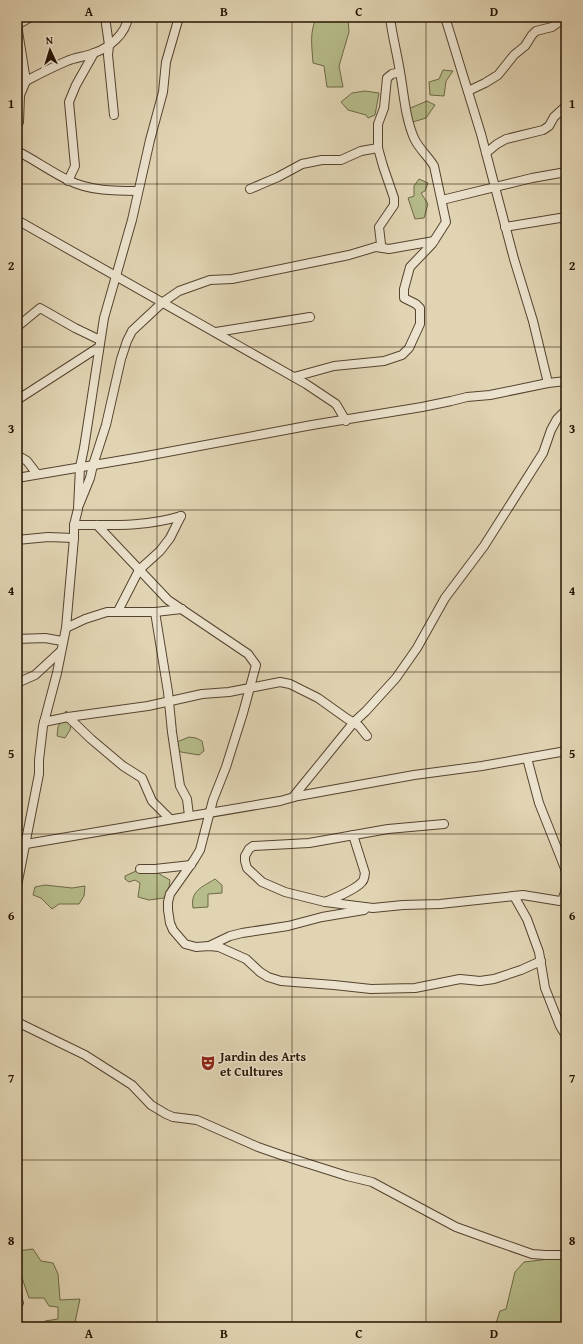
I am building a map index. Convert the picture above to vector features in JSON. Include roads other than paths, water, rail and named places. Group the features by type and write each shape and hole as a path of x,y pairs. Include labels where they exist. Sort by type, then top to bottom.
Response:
{"street":[{"path":"17,125 19,122 20,95 26,81 17,25 30,17"},
{"path":"105,17 109,45 108,56 114,114"},
{"path":"26,81 69,60 94,54 109,45 119,36 128,22 128,17"},
{"path":"78,509 78,480 104,318 125,244 163,92 166,62 179,17"},
{"path":"294,377 334,366 384,361 402,355 409,348 420,324 420,312 416,304 404,298 404,289 410,267 434,241 446,222 434,166 430,158 420,149 414,137 405,108 390,17"},
{"path":"445,17 486,153 505,227 533,321 548,383"},
{"path":"468,92 486,84 498,75 514,55 525,46 536,31 552,27 566,17"},
{"path":"68,181 76,166 69,102 76,85 94,54"},
{"path":"17,886 39,774 39,760 44,722 57,674 62,641 66,628 74,525 106,424 121,359 132,331 163,302 179,291 210,280 232,279 349,255 376,247 381,244 379,231 380,224 394,205 394,198 382,166 378,148 378,124 384,108 387,78 392,74 400,72"},
{"path":"486,153 506,139 543,130 549,126 554,117 566,106"},
{"path":"250,189 278,177 302,164 322,160 341,160 361,151 378,148"},
{"path":"17,151 40,163 68,181 79,185 95,188 138,191"},
{"path":"442,200 494,187 566,172"},
{"path":"505,227 566,216"},
{"path":"17,220 294,377 336,404 346,420"},
{"path":"376,247 389,249 434,241"},
{"path":"17,327 40,308 100,343"},
{"path":"216,332 310,317"},
{"path":"17,400 100,343"},
{"path":"17,478 312,425 422,407 466,397 490,395 548,383 566,381"},
{"path":"293,797 354,722 396,678 417,648 445,598 484,546 542,453 557,419 566,410"},
{"path":"17,455 27,461 37,474"},
{"path":"74,525 139,524 156,522 181,516 170,538 160,551 139,570 118,611"},
{"path":"97,525 118,545 139,570 168,600 248,654 256,665 251,687 226,767 209,813 200,850 170,894 168,910 170,923 185,944 196,947 219,947 246,958 260,972 268,977 281,981 341,985 371,989 415,988 460,979 480,981 494,979 514,973 541,961"},
{"path":"17,540 48,537 74,538"},
{"path":"66,628 97,615 118,611 155,612 182,609"},
{"path":"155,612 169,701 180,786 187,799 189,816"},
{"path":"17,639 45,638 62,641"},
{"path":"17,683 35,675 61,651"},
{"path":"44,722 68,717 148,706 202,694 229,692 280,682 290,684 318,698 360,726 367,736"},
{"path":"68,717 123,766 142,778 152,801 170,820"},
{"path":"26,844 280,801 293,797 414,775 566,751"},
{"path":"527,758 539,803 566,871"},
{"path":"373,908 324,902 285,892 262,882 247,868 245,856 249,849 253,846 309,843 409,826 444,824"},
{"path":"324,902 350,890 362,883 364,879 365,873 353,835"},
{"path":"140,869 191,865"},
{"path":"209,946 230,936 242,933 288,926 322,917 373,908 403,905 440,904 531,895 564,901 566,889"},
{"path":"514,896 526,919 541,961 545,988 560,1026 566,1036"},
{"path":"17,1022 85,1055 132,1085 151,1105 166,1114 179,1118 197,1120 258,1147 348,1176 372,1182 456,1227 492,1240 532,1254 545,1256 566,1255"},
{"path":"17,1292 19,1304 17,1306"}],"place":[{"name":"Jardin des Arts et Cultures","path":"208,1063"}]}
